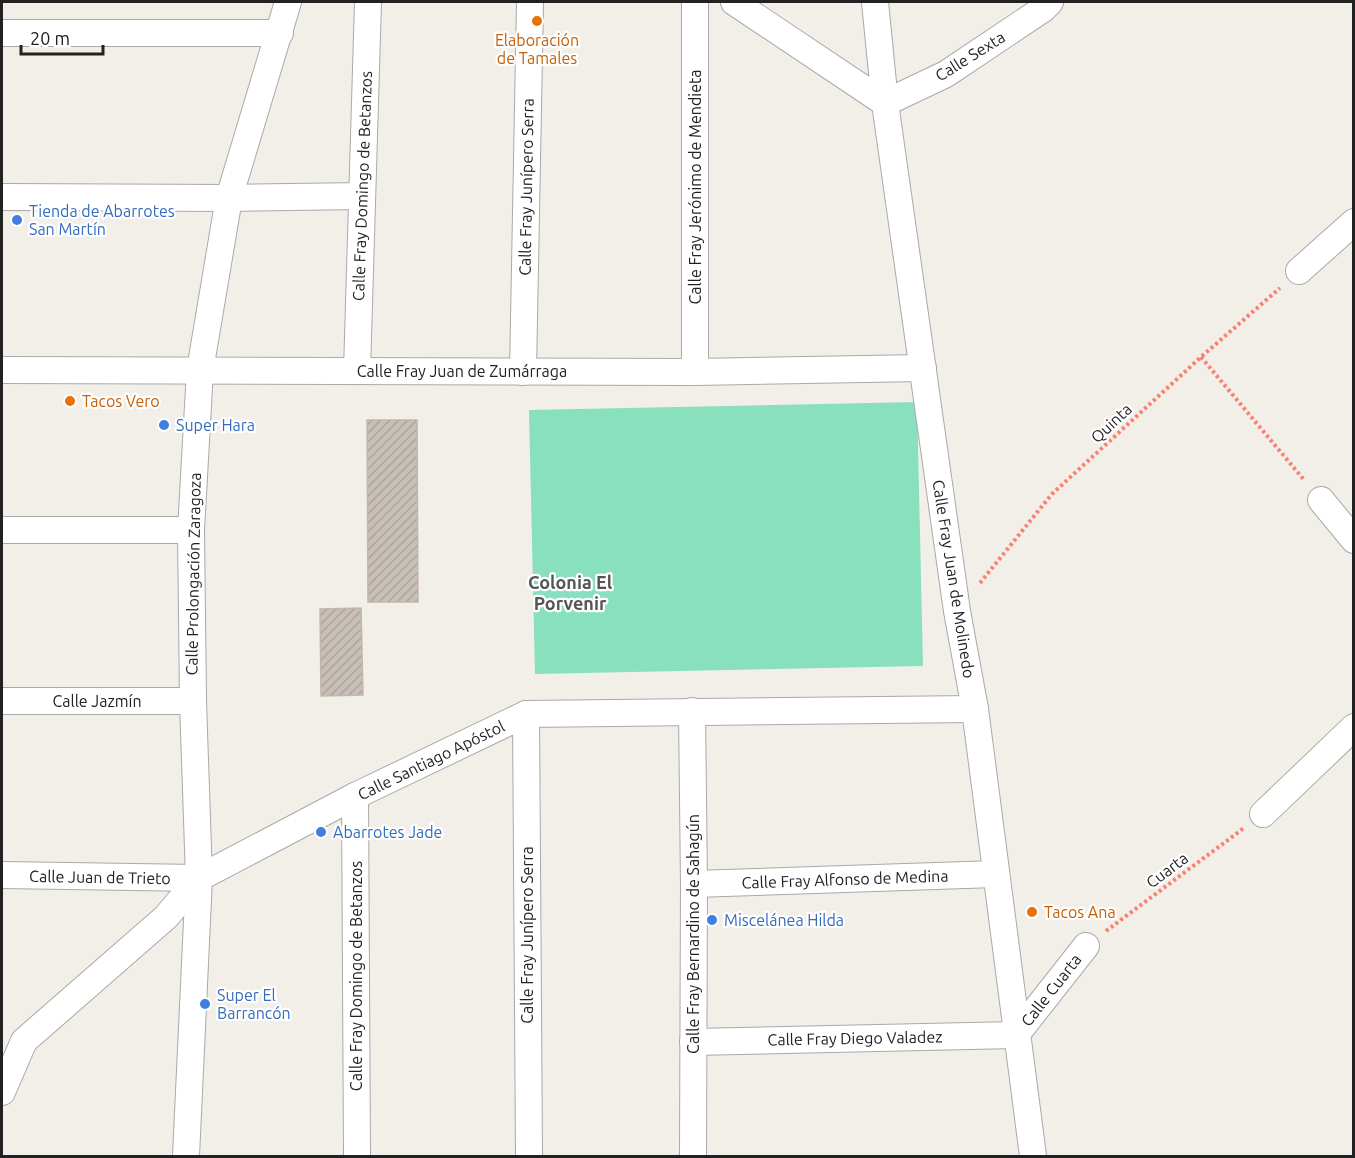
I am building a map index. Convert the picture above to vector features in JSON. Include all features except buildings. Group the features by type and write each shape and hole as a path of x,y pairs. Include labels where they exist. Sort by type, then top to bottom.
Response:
{"street":[{"name":"Calle Prolongación Zaragoza","path":"186,1156 199,878 193,701 191,530 200,370 229,198 288,2"},
{"name":"Calle Fray Domingo de Betanzos","path":"357,370 368,2"},
{"name":"Calle Fray Junípero Serra","path":"523,372 530,2"},
{"name":"Calle Fray Jerónimo de Mendieta","path":"695,2 695,372"},
{"path":"734,2 885,103"},
{"name":"Calle Fray Juan de Molinedo","path":"875,2 885,103 957,611 975,709 1033,1156"},
{"name":"Calle Sexta","path":"885,103 946,74 1050,2"},
{"path":"2,33 280,33"},
{"path":"2,198 362,196"},
{"path":"1299,271 1353,222"},
{"name":"Calle Fray Juan de Zumárraga","path":"2,370 695,372 923,368"},
{"path":"1321,500 1353,540"},
{"path":"2,530 191,530"},
{"name":"Calle Jazmín","path":"2,701 193,701"},
{"name":"Calle Santiago Apóstol","path":"2,1092 13,1041 166,917 199,878 355,796 526,714 975,709"},
{"name":"Calle Fray Bernardino de Sahagún","path":"692,711 693,1156"},
{"name":"Calle Fray Junípero Serra","path":"526,714 529,1156"},
{"path":"1263,814 1353,727"},
{"name":"Calle Fray Domingo de Betanzos","path":"355,796 357,1156"},
{"name":"Calle Fray Alfonso de Medina","path":"694,884 996,874"},
{"name":"Calle Juan de Trieto","path":"2,875 199,878"},
{"name":"Calle Cuarta","path":"1016,1035 1086,946"},
{"name":"Calle Fray Diego Valadez","path":"693,1042 1016,1035"}],"path":[{"name":"Quinta","path":"957,611 1052,494 1201,357 1299,271"},
{"path":"1201,357 1321,500"},
{"name":"Cuarta","path":"1086,946 1263,814"}],"green space":[{"path":"917,402 923,666 535,674 529,410"}],"place":[{"name":"Elaboración de Tamales","path":"537,21"},
{"name":"Tienda de Abarrotes San Martín","path":"17,220"},
{"name":"Tacos Vero","path":"70,401"},
{"name":"Super Hara","path":"164,425"},
{"name":"Abarrotes Jade","path":"321,832"},
{"name":"Tacos Ana","path":"1032,912"},
{"name":"Miscelánea Hilda","path":"712,920"},
{"name":"Super El Barrancón","path":"205,1004"}],"district":[{"name":"Colonia El Porvenir","path":"570,592"}]}
